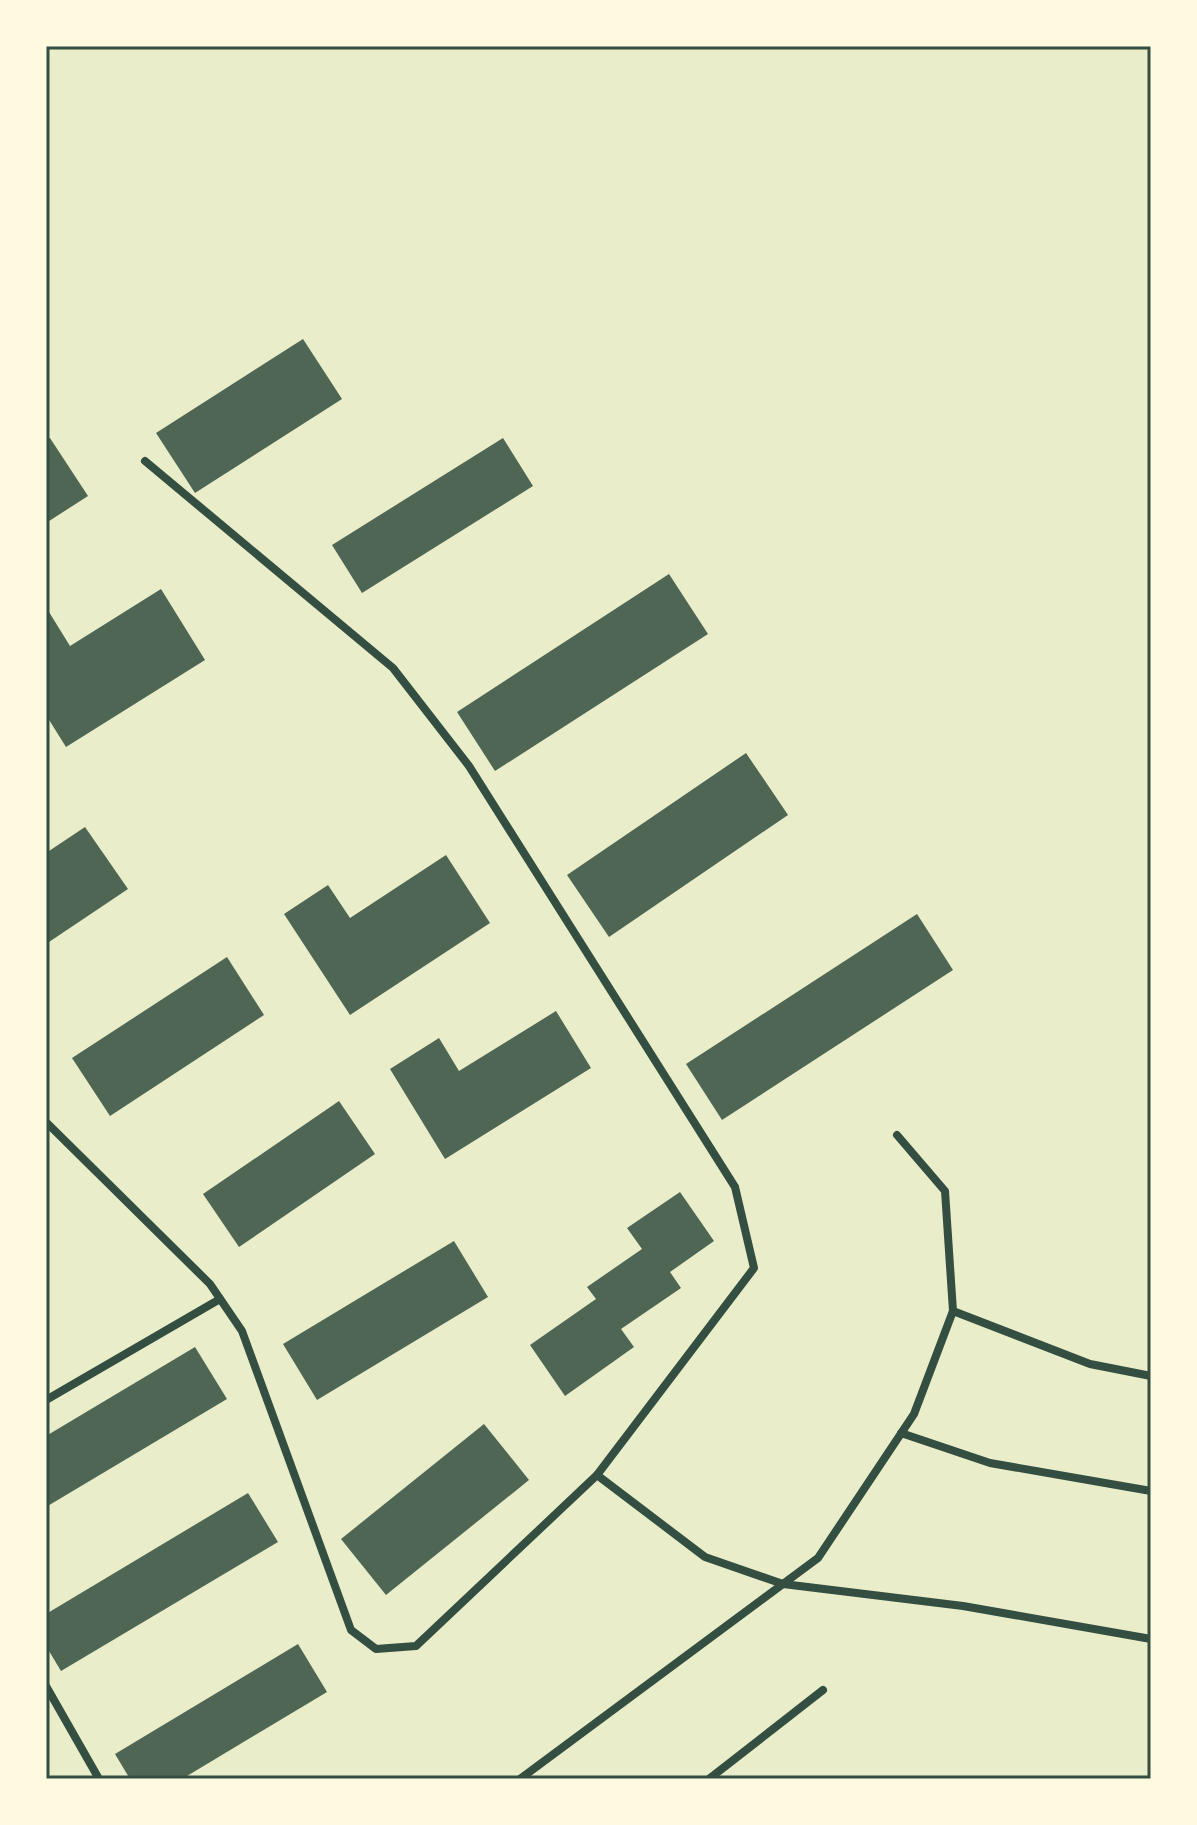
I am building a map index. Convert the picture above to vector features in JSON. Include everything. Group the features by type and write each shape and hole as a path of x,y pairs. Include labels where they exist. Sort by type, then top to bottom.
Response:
{"street":[{"path":"46,1122 210,1284 242,1331 351,1630 376,1649 416,1646 597,1475 754,1268 735,1187 469,766 393,668 145,461"},
{"path":"520,1779 818,1558 914,1414 953,1311 945,1191 897,1135"},
{"path":"46,1400 220,1299"},
{"path":"953,1311 1090,1364 1151,1376"},
{"path":"901,1433 990,1463 1151,1491"},
{"path":"597,1475 705,1557 783,1584 963,1606 1151,1639"},
{"path":"46,1686 99,1779"},
{"path":"709,1779 823,1690"}],"building":[{"path":"303,339 342,399 195,493 156,433"},
{"path":"50,438 88,496 46,523 46,440"},
{"path":"503,438 533,486 362,593 332,545"},
{"path":"669,574 708,634 495,771 457,712"},
{"path":"161,589 205,660 66,747 46,715 46,614 49,612 70,646"},
{"path":"746,753 788,815 609,937 567,875"},
{"path":"85,827 128,889 46,944 46,853"},
{"path":"446,855 490,923 350,1015 284,914 328,885 350,918"},
{"path":"917,914 953,970 722,1120 686,1064"},
{"path":"227,957 264,1015 110,1116 72,1058"},
{"path":"556,1011 591,1068 445,1159 390,1069 439,1038 459,1071"},
{"path":"339,1101 375,1154 239,1247 203,1194"},
{"path":"680,1192 714,1241 670,1272 681,1288 621,1329 634,1347 565,1396 530,1345 596,1299 587,1287 642,1249 627,1228"},
{"path":"454,1241 488,1297 317,1400 283,1344"},
{"path":"195,1347 227,1399 46,1507 46,1436"},
{"path":"484,1424 529,1480 386,1595 341,1539"},
{"path":"248,1493 278,1542 61,1671 46,1646 46,1614"},
{"path":"298,1644 327,1692 182,1779 130,1779 115,1754"}]}
